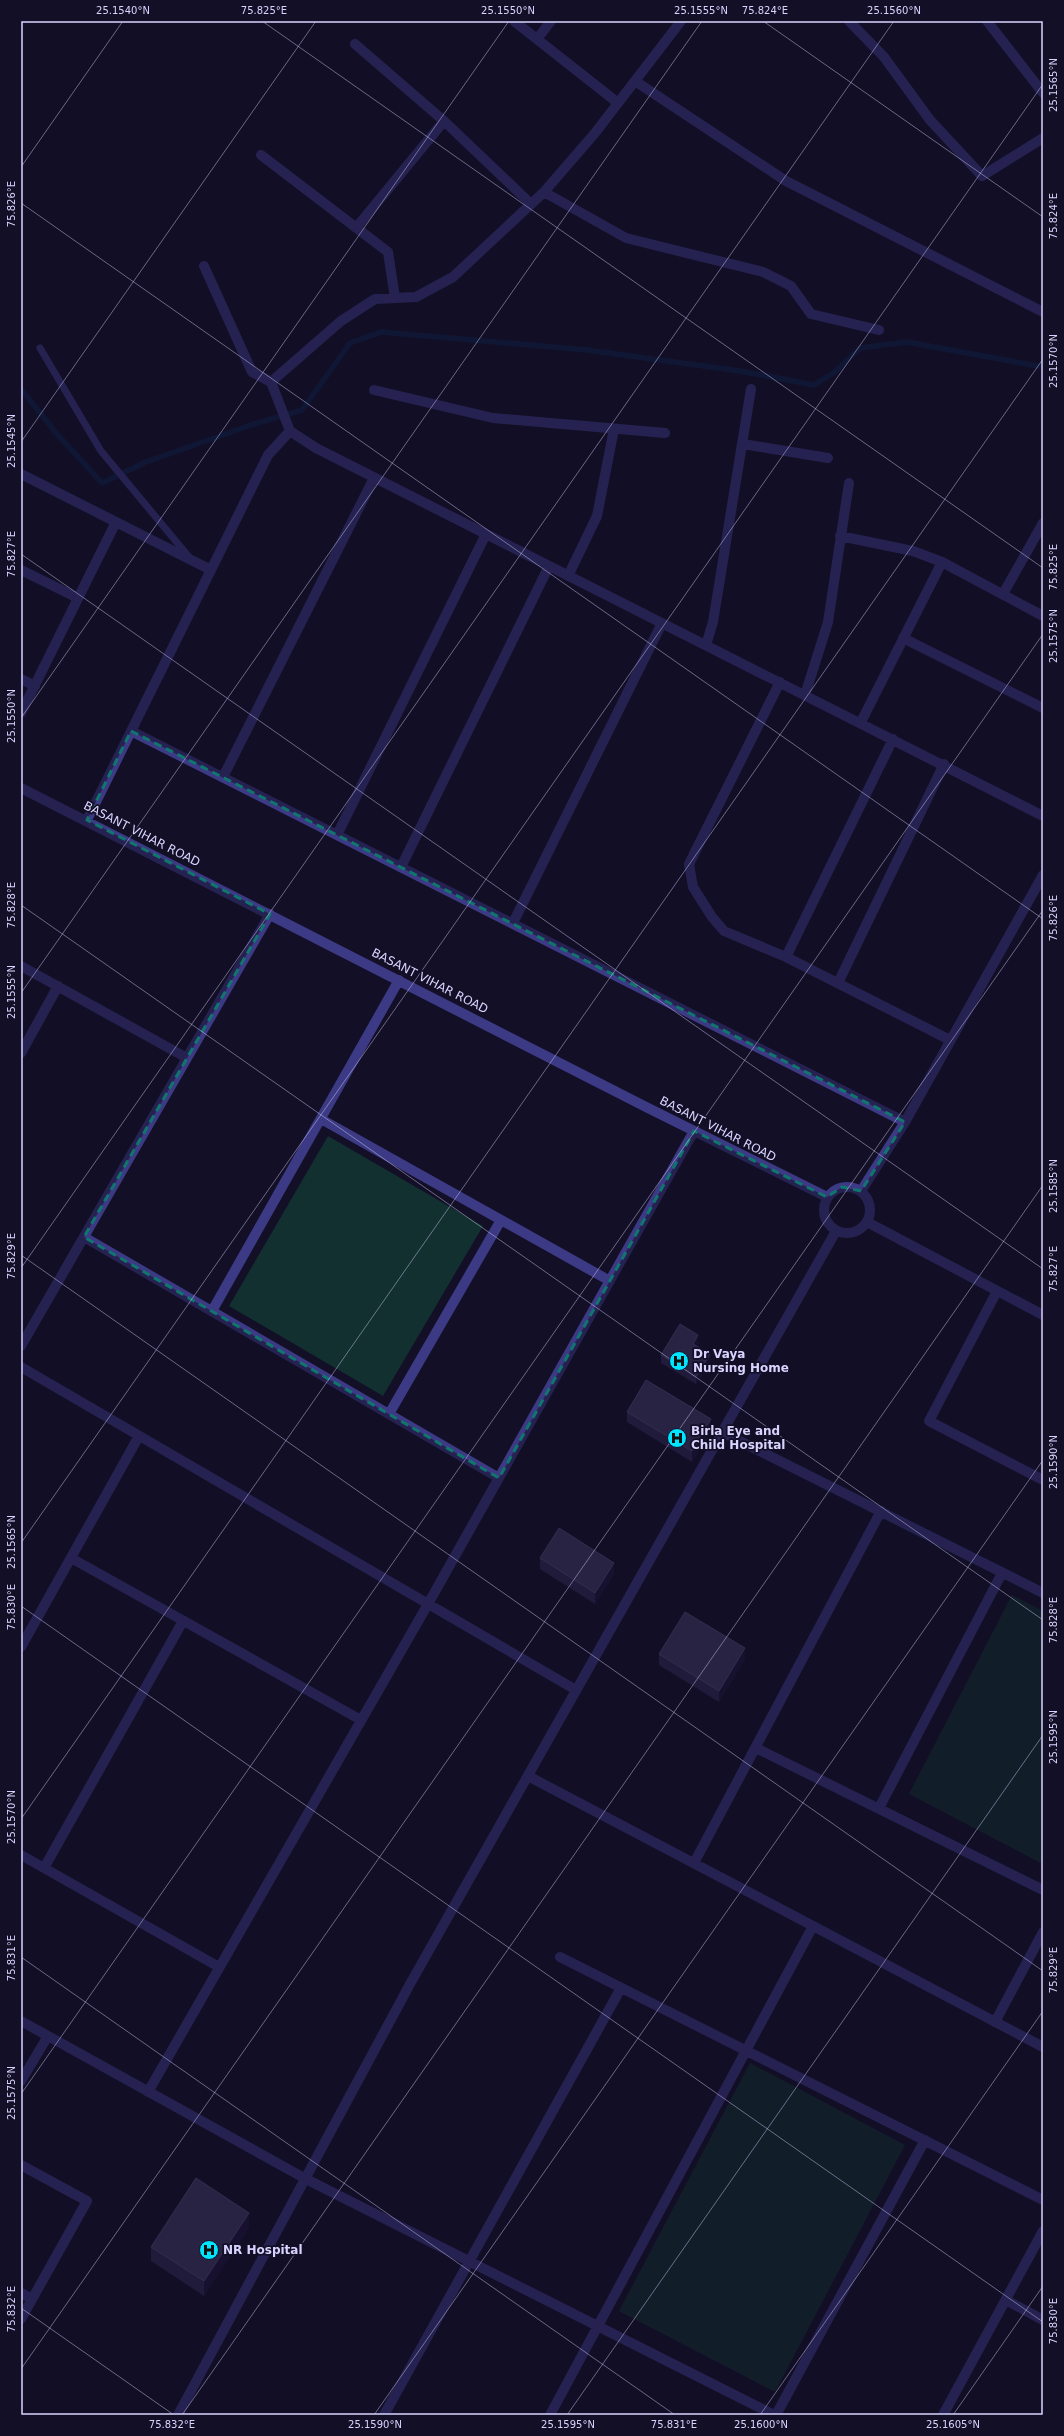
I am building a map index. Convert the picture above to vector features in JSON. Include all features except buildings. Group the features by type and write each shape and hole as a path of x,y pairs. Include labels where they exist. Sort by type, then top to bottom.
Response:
{"street":[{"path":"514,21 618,103"},
{"path":"536,39 551,21"},
{"path":"271,382 341,321 375,300 416,296 453,277 544,192 618,103 681,21"},
{"path":"849,21 884,57 930,120 982,176 1043,138"},
{"path":"987,21 1043,93"},
{"path":"354,44 444,121 530,204"},
{"path":"635,81 786,180 1043,312"},
{"path":"356,228 444,121"},
{"path":"261,155 388,252 395,298"},
{"path":"544,192 626,238 763,272 791,286 811,314 879,330"},
{"path":"204,266 252,372 271,382 290,431 316,448 374,478 861,722 1043,816"},
{"path":"706,645 713,622 750,389"},
{"path":"374,390 493,418 665,433"},
{"path":"568,576 597,516 614,429"},
{"path":"87,820 268,455 290,431"},
{"path":"742,444 828,458"},
{"path":"21,474 211,570"},
{"path":"223,778 374,478"},
{"path":"805,694 828,622 849,483"},
{"path":"21,713 116,522"},
{"path":"1003,594 1043,523"},
{"path":"337,835 486,534"},
{"path":"840,536 913,550 942,562 1043,616"},
{"path":"861,722 942,562"},
{"path":"401,867 548,566"},
{"path":"21,570 78,598"},
{"path":"513,924 662,623"},
{"path":"903,638 1043,708"},
{"path":"21,679 34,686"},
{"path":"780,682 689,864 693,887 712,917 724,930 786,957 950,1040"},
{"path":"131,731 905,1122"},
{"path":"786,957 893,739"},
{"path":"838,983 944,764"},
{"name":"BASANT VIHAR ROAD","path":"21,788 87,820 694,1131 828,1197"},
{"path":"861,1191 905,1122 1043,875"},
{"path":"21,1346 270,914"},
{"path":"21,966 187,1058"},
{"path":"212,1311 399,980"},
{"path":"21,1053 58,986"},
{"path":"321,1119 610,1281"},
{"path":"148,2092 428,1604 694,1131"},
{"path":"847,1186 861,1191 870,1204 867,1222 854,1233 847,1234 836,1231 827,1224 824,1215 824,1206 828,1197 834,1190 847,1186"},
{"path":"389,1414 501,1220"},
{"path":"867,1222 1043,1315"},
{"path":"178,2415 410,1984 836,1231"},
{"path":"84,1237 499,1478"},
{"path":"997,1291 929,1421 1043,1480"},
{"path":"21,1367 576,1690"},
{"path":"722,1432 1043,1593"},
{"path":"21,1648 139,1436"},
{"path":"694,1863 881,1512"},
{"path":"71,1558 361,1720"},
{"path":"879,1808 1002,1573"},
{"path":"44,1868 184,1621"},
{"path":"756,1748 1043,1890"},
{"path":"528,1776 1043,2047"},
{"path":"21,1855 219,1967"},
{"path":"550,2415 813,1926"},
{"path":"995,2022 1043,1932"},
{"path":"560,1957 1043,2200"},
{"path":"384,2415 621,1988"},
{"path":"21,2021 306,2179 775,2415 925,2140"},
{"path":"21,2082 48,2036"},
{"path":"21,2165 87,2201 21,2319"},
{"path":"943,2415 1043,2231"},
{"path":"21,2293 32,2299"},
{"path":"1006,2300 1043,2320"}],"lane":[{"path":"40,348 101,451 192,560"}],"highlighted area":[{"path":"131,731 905,1122 861,1191 842,1187 827,1197 694,1131 499,1478 84,1237 270,914 87,820"}],"green space":[{"path":"328,1136 483,1226 383,1396 229,1306"},
{"path":"1012,1595 1043,1611 1043,1864 909,1794"},
{"path":"750,2063 905,2145 775,2392 619,2311"}],"waterway":[{"path":"21,389 56,433 102,483 146,462 254,424 302,410 350,343 381,332 587,350 740,371 814,385 835,372 860,348 907,342 1043,367"}],"place":[{"name":"Dr Vaya Nursing Home","path":"679,1361"},
{"name":"Birla Eye and Child Hospital","path":"677,1438"},
{"name":"NR Hospital","path":"209,2250"}]}
